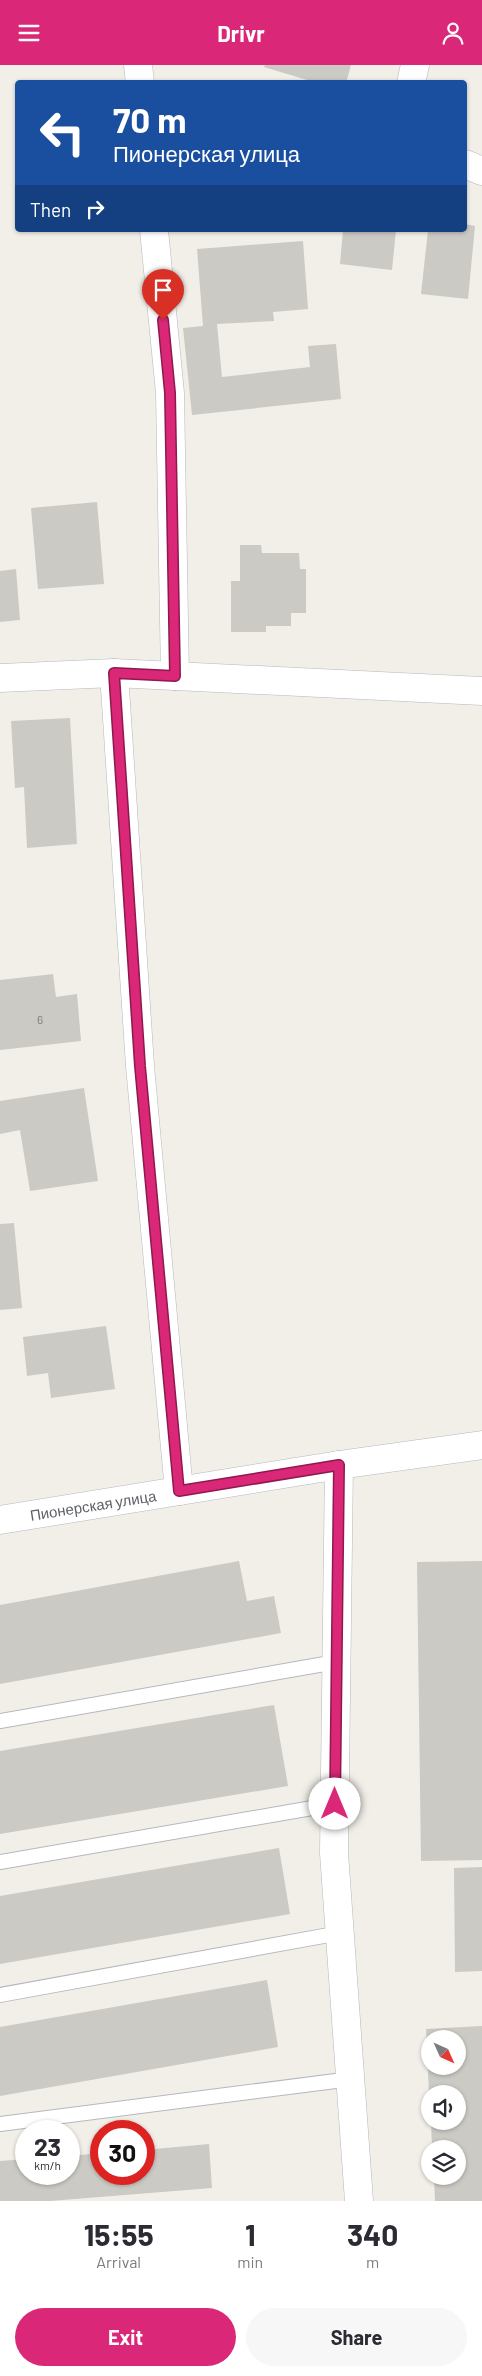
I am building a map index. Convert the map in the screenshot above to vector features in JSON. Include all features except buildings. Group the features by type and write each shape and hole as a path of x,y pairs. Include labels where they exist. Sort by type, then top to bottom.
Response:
{"street":[{"path":"138,65 140,80"},
{"path":"412,80 415,65"},
{"path":"467,165 482,171"},
{"path":"154,232 170,393 175,676"},
{"path":"114,673 140,1066 179,1491"},
{"path":"0,678 114,673 482,691"},
{"name":"Пионерская улица","path":"0,1520 339,1465 482,1445"},
{"path":"339,1465 334,1853 359,2201"}],"lane":[{"path":"0,1721 336,1662"},
{"path":"0,1862 335,1804"},
{"path":"0,1995 340,1933"},
{"path":"0,2124 351,2079"}],"route":[{"path":"163,320 170,393 175,676 114,673 140,1066 179,1491 339,1465 335,1804"}]}
